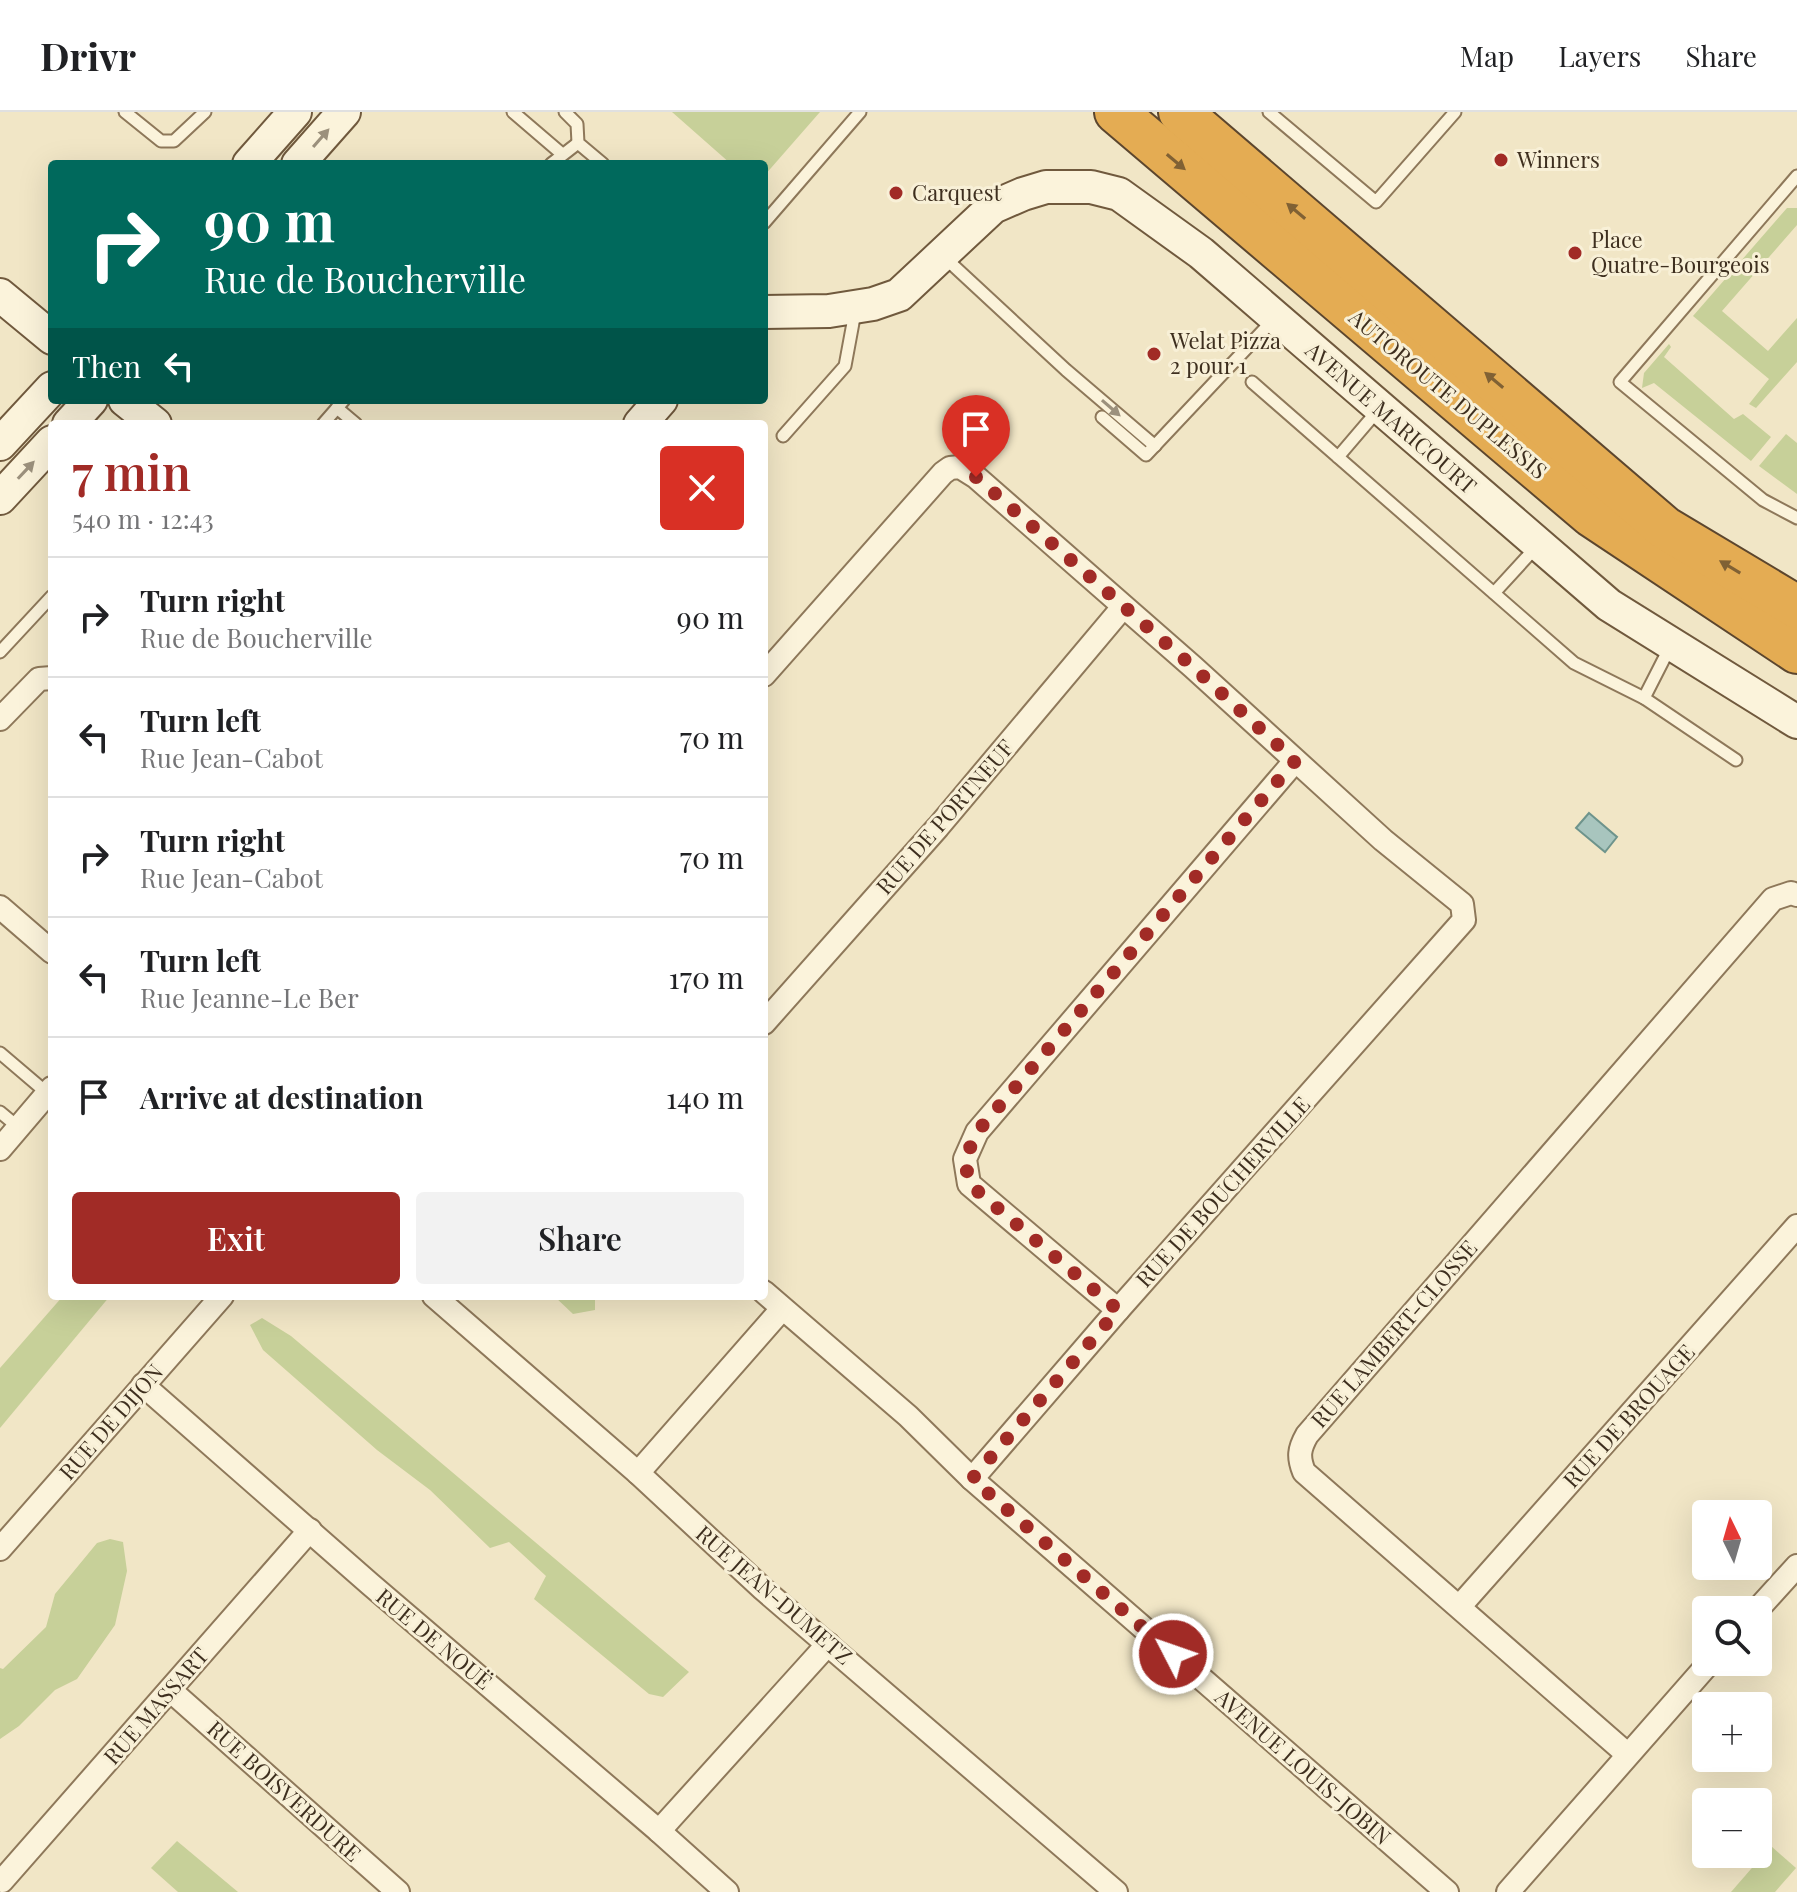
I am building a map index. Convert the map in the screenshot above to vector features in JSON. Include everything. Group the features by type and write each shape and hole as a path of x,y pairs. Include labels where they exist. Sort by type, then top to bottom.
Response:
{"highway":[{"name":"AUTOROUTE DUPLESSIS","path":"1116,112 1591,515 1797,652"},
{"name":"AUTOROUTE DUPLESSIS","path":"1180,112 1665,528 1797,607"},
{"path":"1591,515 1625,551 1797,670"}],"street":[{"path":"253,160 295,112"},
{"path":"302,160 344,112"},
{"name":"AVENUE MARICOURT","path":"768,312 829,311 899,295 993,207 1046,187 1091,187 1119,194 1201,253 1609,605 1797,722"},
{"path":"0,295 48,335"},
{"path":"0,444 48,392"},
{"path":"73,420 87,404"},
{"path":"130,404 150,420"},
{"path":"644,420 658,404"},
{"path":"0,498 48,446"},
{"path":"768,670 943,473 960,467 976,477 1193,667 1295,761 977,1132 965,1159 969,1184 1118,1310"},
{"name":"RUE DE PORTNEUF","path":"768,1011 938,827 1123,607"},
{"path":"0,719 39,679 48,678"},
{"name":"RUE DE BOUCHERVILLE","path":"972,1479 1464,920 1462,904 1383,840 1295,761"},
{"name":"RUE LAMBERT-CLOSSE","path":"1627,1754 1304,1472 1299,1459 1300,1447 1307,1435 1773,899 1791,893 1797,895"},
{"path":"0,907 48,949"},
{"path":"0,1149 48,1092"},
{"name":"RUE DE BROUAGE","path":"1460,1606 1797,1226"},
{"name":"AVENUE LOUIS-JOBIN","path":"768,1296 908,1416 972,1479 1447,1892"},
{"name":"RUE DE DIJON","path":"0,1549 218,1300"},
{"name":"RUE JEAN-DUMETZ","path":"439,1300 638,1473 763,1589 1116,1892"},
{"path":"638,1473 782,1309"},
{"name":"RUE DE NOUË","path":"143,1385 727,1892"},
{"name":"RUE MASSART","path":"5,1884 310,1530"},
{"path":"1770,1596 1797,1566"},
{"path":"659,1831 828,1644"},
{"path":"1508,1892 1697,1676"},
{"name":"RUE BOISVERDURE","path":"170,1690 398,1892"}],"lane":[{"path":"125,112 161,141 174,141 205,112"},
{"path":"513,112 562,154"},
{"path":"565,112 577,124 578,143 598,160"},
{"path":"768,218 860,112"},
{"path":"1269,112 1376,202 1455,112"},
{"path":"555,160 578,143"},
{"path":"1797,176 1620,382 1763,500 1797,518"},
{"path":"943,255 1066,370 1155,446"},
{"path":"783,436 845,366 856,307"},
{"path":"1102,417 1146,455 1275,317"},
{"path":"1252,382 1574,663 1644,698 1736,760"},
{"path":"327,420 341,404"},
{"path":"1338,457 1379,409"},
{"path":"1494,593 1537,545"},
{"path":"0,652 48,600"},
{"path":"1644,698 1672,644"},
{"path":"0,1053 48,1089"},
{"path":"0,1112 18,1127"}],"green space":[{"path":"672,112 820,112 768,171 768,160 726,160"},
{"path":"1787,208 1797,208 1797,225 1722,311 1768,351 1797,318 1797,362 1756,408 1749,404 1769,379 1693,316"},
{"path":"1669,344 1671,347 1664,357 1734,419 1743,414 1771,437 1751,461 1654,383 1642,388 1644,373"},
{"path":"1786,434 1797,443 1797,494 1759,466"},
{"path":"60,1300 107,1300 0,1428 0,1368"},
{"path":"558,1300 595,1300 595,1310 573,1314"},
{"path":"262,1318 291,1336 689,1672 663,1697 649,1694 534,1599 546,1576 509,1542 490,1548 430,1490 377,1450 263,1350 250,1325"},
{"path":"110,1539 123,1542 127,1571 115,1625 77,1679 55,1690 19,1726 0,1739 0,1668 3,1669 46,1627 55,1594 97,1543"},
{"path":"177,1841 238,1892 178,1892 151,1868"},
{"path":"1772,1847 1796,1868 1775,1892 1731,1892 1752,1868 1772,1868"}],"water":[{"path":"1589,813 1617,837 1605,852 1576,828"}],"place":[{"name":"Winners","path":"1501,160"},
{"name":"Carquest","path":"896,193"},
{"name":"Place Quatre-Bourgeois","path":"1575,253"},
{"name":"Welat Pizza 2 pour 1","path":"1154,354"}],"route":[{"path":"976,477 1295,761 977,1132 965,1159 969,1184 1118,1310 972,1479 1173,1654"}]}
